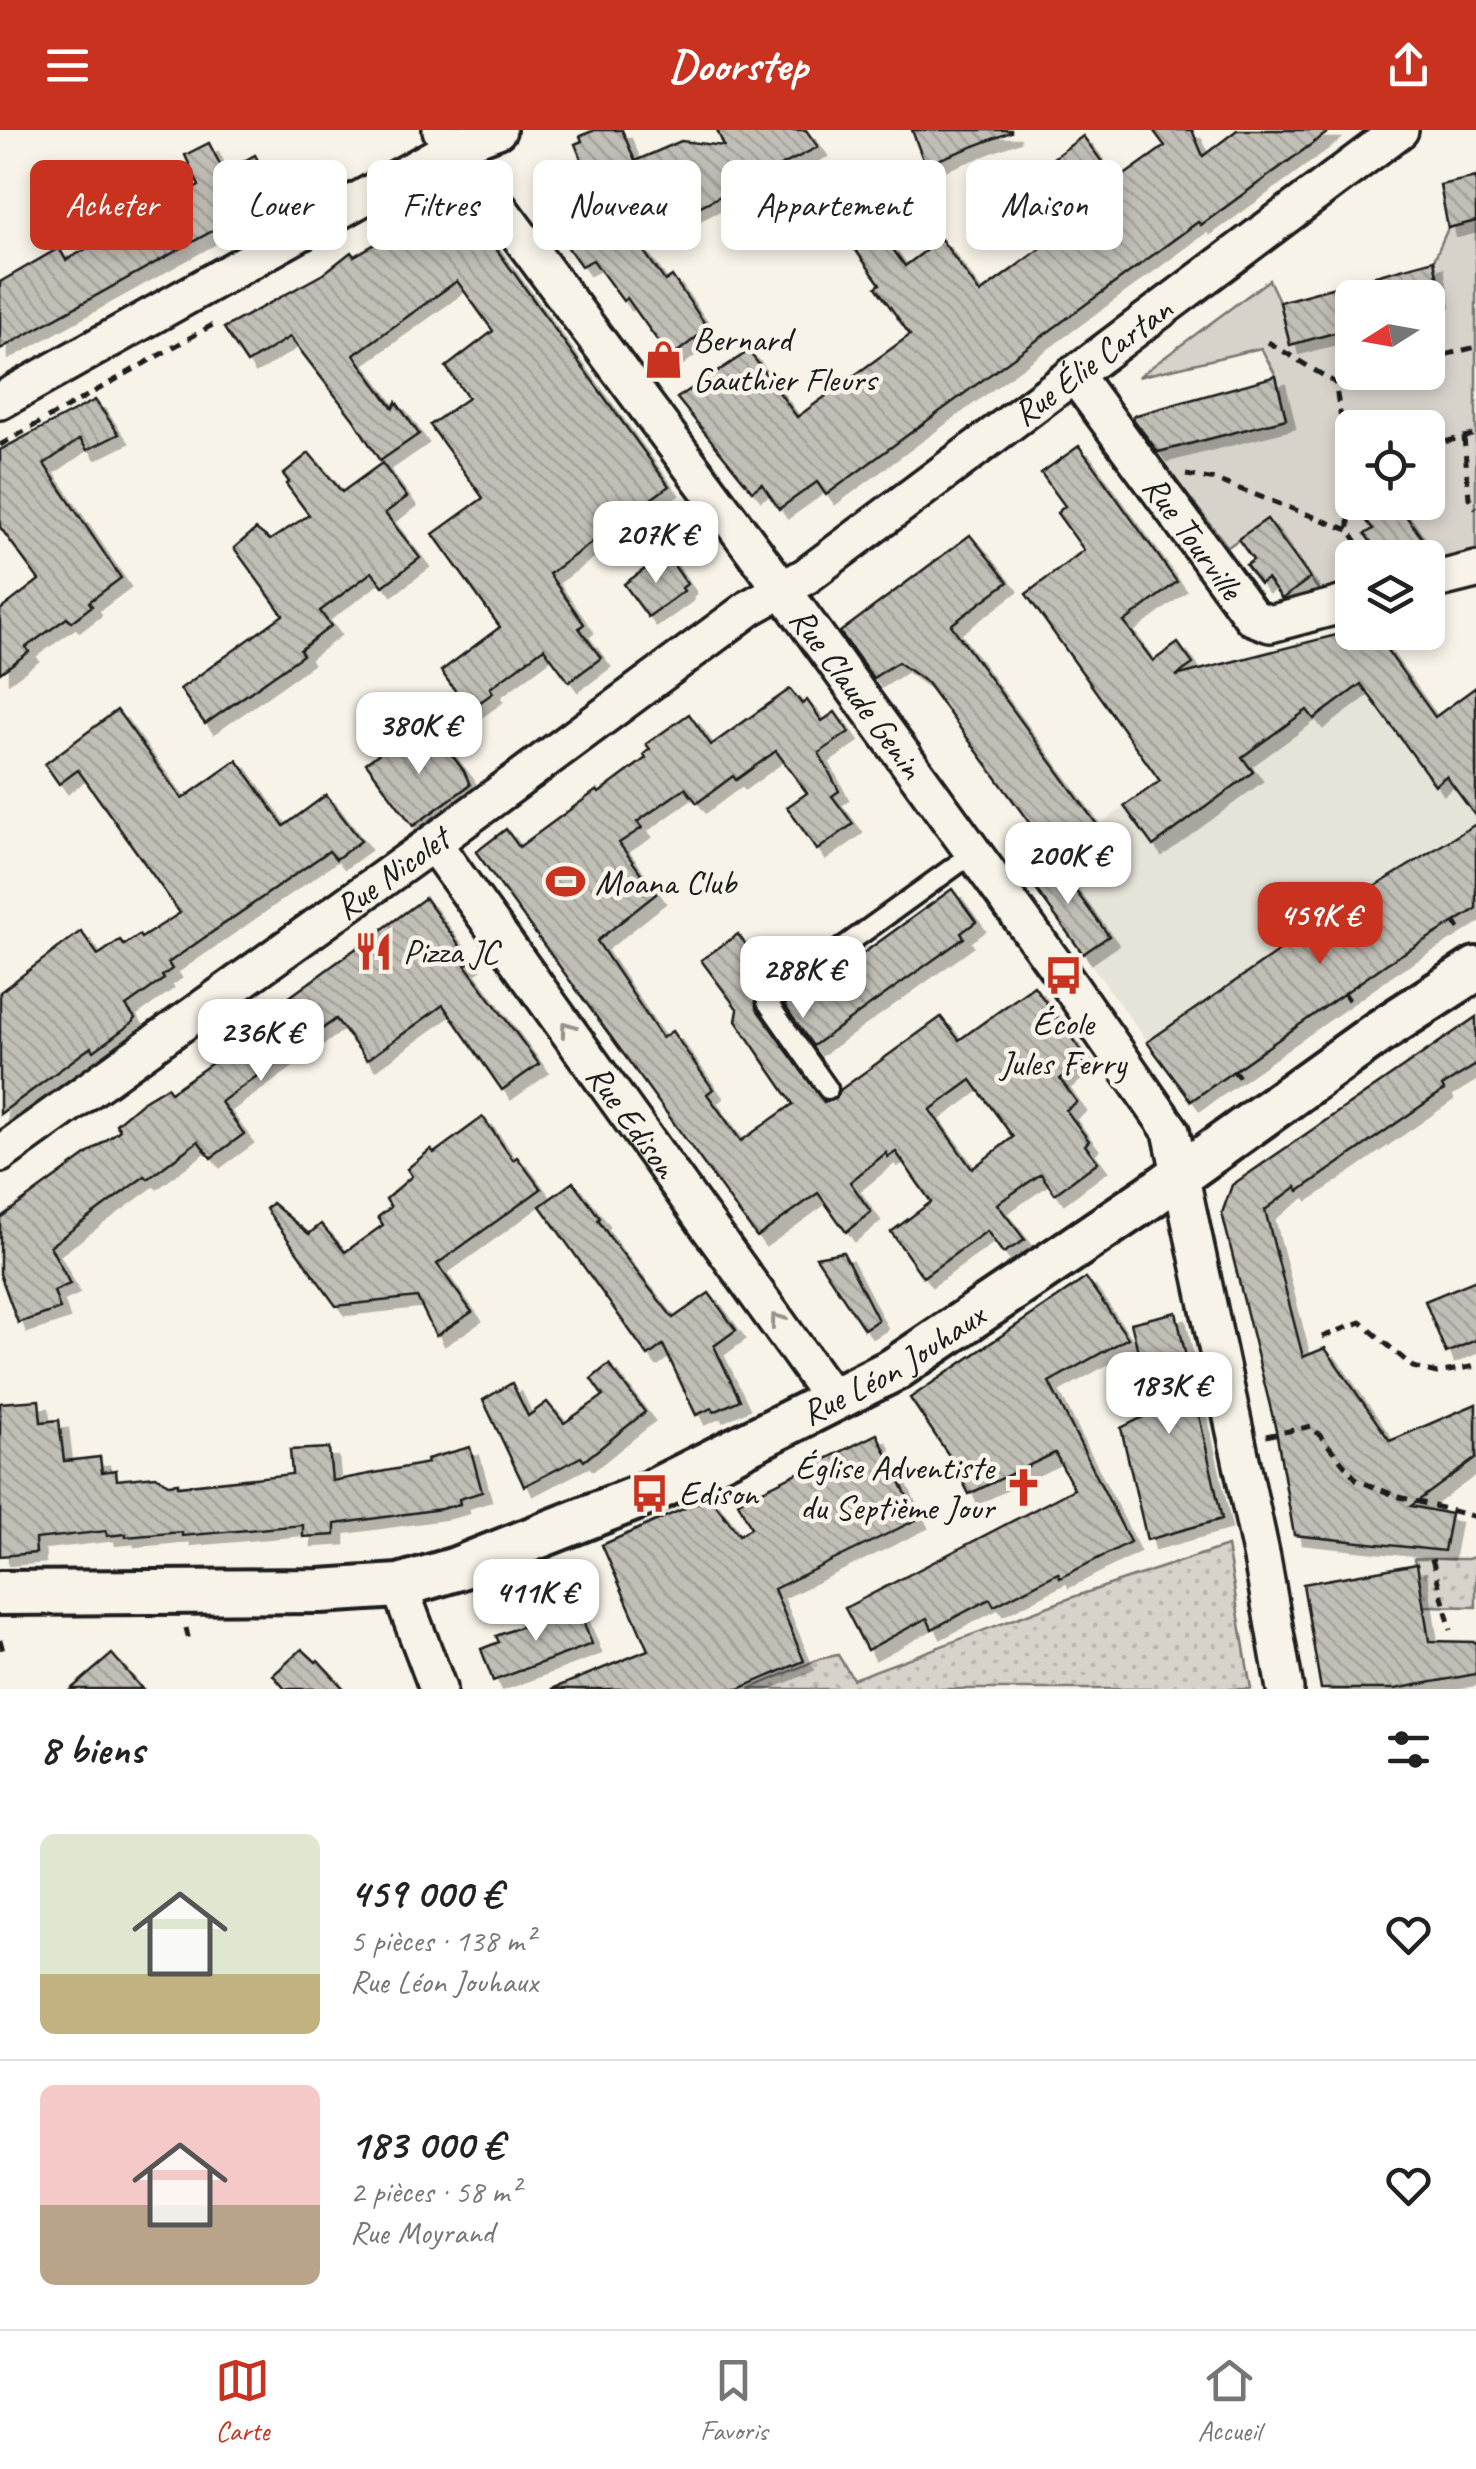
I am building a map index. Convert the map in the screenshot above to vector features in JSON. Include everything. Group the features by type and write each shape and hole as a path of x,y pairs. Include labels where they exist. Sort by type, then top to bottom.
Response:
{"street":[{"path":"0,401 447,139 498,130"},
{"name":"Rue Élie Cartan","path":"782,589 806,576 1400,130"},
{"name":"Rue Claude Genin","path":"447,139 782,589 1171,1131 1238,1441 1284,1689"},
{"name":"Rue Tourville","path":"1074,374 1252,616 1270,624 1335,607"},
{"path":"1445,578 1476,570"},
{"name":"Rue Nicolet","path":"0,1154 433,843 751,607 782,589"},
{"name":"Rue Edison","path":"433,843 833,1400"},
{"name":"Rue Léon Jouhaux","path":"0,1594 320,1591 400,1586 456,1570 649,1494 918,1354 1379,1032 1476,969"},
{"path":"400,1586 438,1689"}],"lane":[{"path":"828,1088 767,1002 973,854"}],"path":[{"path":"0,445 216,324"},
{"path":"1268,342 1335,383"},
{"path":"1445,355 1476,347"},
{"path":"1445,442 1476,434"},
{"path":"1464,438 1470,498 1476,508"},
{"path":"1143,467 1216,480 1348,530 1355,540"},
{"path":"1348,520 1348,530"},
{"path":"1455,922 1460,929"},
{"path":"1344,994 1349,1000"},
{"path":"1233,1070 1239,1077"},
{"path":"1322,1337 1360,1322 1413,1367 1437,1372 1476,1366"},
{"path":"1238,1441 1312,1426 1358,1480 1396,1496 1476,1518"},
{"path":"1432,1559 1451,1630"},
{"path":"184,1621 190,1645"},
{"path":"0,1640 3,1651"}],"shaded area":[{"path":"1476,221 1476,550 1445,559 1445,540 1422,540 1408,520 1445,520 1445,410 1335,410 1335,520 1366,520 1373,529 1366,535 1369,540 1335,540 1335,589 1321,593 1267,519 1228,547 1155,453 1286,419 1276,376 1261,348 1138,377 1269,280 1280,303 1290,345 1335,333 1335,390 1445,390 1445,280 1438,280 1434,260 1448,228"},
{"path":"1359,655 1476,817 1476,823 1465,831 1476,848 1476,909 1386,965 1191,1101 1027,877 1226,734"},
{"path":"1227,1546 1251,1689 749,1689 819,1659 838,1655 853,1679 1076,1596"},
{"path":"1476,1556 1476,1607 1423,1606 1414,1559"}],"building":[{"path":"595,130 622,130 635,160 582,160 575,144 582,141 580,136"},
{"path":"717,130 806,130 818,147 792,160 721,160 721,196 701,206 701,160 637,160 681,141 724,146"},
{"path":"912,130 1011,130 938,160 923,160"},
{"path":"1153,130 1192,130 1203,156 1237,130 1331,130 1201,225 1198,222 826,495 817,482 779,509 762,484 752,491 677,398 749,351 797,417 910,335 856,250 893,250 905,266 926,250 946,250 946,246 980,293 1038,250 1123,250 1123,176 1165,146"},
{"path":"1083,136 1101,160 1051,160"},
{"path":"209,143 218,160 213,160 213,231 193,242 193,189 199,186 193,160 187,160 185,155"},
{"path":"1476,177 1476,221 1448,228 1440,185"},
{"path":"367,249 497,250 669,486 549,574 584,624 579,628 601,658 569,682 544,648 490,688 493,693 469,710 441,671 500,627 433,534 483,498 430,425 468,398 446,367 493,331 457,281 354,355 393,408 396,402 419,434 380,461 354,420 290,337 247,363 224,328 323,274 351,252 354,256"},
{"path":"56,250 60,250 66,260 84,250 178,250 0,349 0,282"},
{"path":"570,250 643,250 665,281 672,276 708,328 670,358 627,298 623,301 593,260 581,266"},
{"path":"1434,260 1438,280 1361,280"},
{"path":"1335,287 1335,333 1290,345 1280,302"},
{"path":"1276,376 1286,419 1158,452 1134,420 1133,416"},
{"path":"95,400 119,434 87,450 80,439 44,464 121,578 89,602 92,606 71,622 67,618 26,647 29,652 0,673 0,610 39,580 0,527 0,450"},
{"path":"1079,446 1177,582 1124,622 1153,661 1178,643 1193,664 1176,676 1335,635 1335,650 1387,650 1435,717 1476,687 1476,817 1446,776 1435,785 1361,684 1314,719 1307,710 1242,757 1253,772 1153,846 1124,806 1160,781 1026,594 1084,550 1057,513 1065,506 1041,473"},
{"path":"309,453 342,492 382,463 407,497 385,513 420,558 383,586 372,572 320,611 331,626 300,650 303,655 205,724 180,689 283,615 234,548 256,529 270,540 309,515 283,474"},
{"path":"1267,519 1310,578 1282,599 1267,579 1260,584 1246,565 1253,560 1238,539"},
{"path":"1366,520 1409,520 1423,540 1369,540 1365,534 1373,529"},
{"path":"970,535 1008,582 951,625 1098,826 1055,858 927,683 898,662 873,678 840,632"},
{"path":"666,554 687,584 682,588 684,591 648,617 624,584"},
{"path":"790,689 802,704 807,700 822,721 835,712 849,732 819,753 839,791 832,796 853,824 817,850 787,807 807,793 776,751 697,803 685,788 637,822 642,828 619,843 656,894 597,941 662,1038 672,1031 713,1089 707,1094 741,1141 793,1104 736,1021 738,1010 701,960 738,934 750,951 757,947 780,978 756,996 756,1008 824,1102 836,1099 840,1090 941,1017 959,1040 1034,986 1087,1059 1060,1079 1077,1102 1066,1110 1089,1141 1085,1145 1098,1162 1055,1194 1041,1174 997,1204 1025,1240 1003,1253 987,1231 923,1277 891,1232 931,1202 896,1152 888,1157 886,1153 850,1182 871,1212 846,1232 818,1193 757,1237 476,852 506,829 519,847 646,758 644,754 650,749 646,744 689,714 711,745","holes":["971,1080 1013,1137 972,1169 930,1110"]},
{"path":"117,710 182,799 237,760 284,826 326,795 361,841 336,859 329,851 168,963 172,969 162,976 164,979 126,1006 135,1018 132,1023 94,1051 91,1047 0,1114 0,992 81,931 98,955 120,940 124,945 139,935 141,938 180,913 78,770 59,784 45,764"},
{"path":"403,736 413,751 437,736 470,785 413,826 366,763"},
{"path":"1476,824 1476,909 1386,964 1191,1101 1147,1042 1353,900"},
{"path":"1052,859 1109,936 1083,954 1027,877"},
{"path":"952,889 976,922 961,933 964,938 813,1046 784,1005 794,998 797,1001"},
{"path":"425,898 471,961 465,965 539,1064 502,1090 443,1005 367,1060 336,1019 221,1102 244,1134 211,1158 198,1141 50,1246 70,1284 54,1291 60,1309 18,1323 0,1274 0,1218 120,1130 116,1124 142,1102 167,1087 171,1092 222,1056 217,1050"},
{"path":"1476,1017 1476,1065 1299,1191 1296,1187 1265,1210 1303,1357 1325,1348 1390,1441 1476,1404 1476,1458 1411,1506 1451,1514 1444,1551 1294,1535 1276,1430 1222,1213 1232,1185"},
{"path":"483,1117 513,1160 517,1157 541,1189 437,1264 472,1312 436,1336 417,1297 336,1306 266,1209 272,1203 309,1234 321,1224 345,1252 383,1225 378,1217 391,1207 386,1199 412,1176 407,1169"},
{"path":"573,1182 611,1239 673,1318 709,1293 736,1330 714,1346 740,1400 696,1415 663,1345 648,1356 540,1206"},
{"path":"843,1252 878,1320 864,1329 816,1257"},
{"path":"1086,1278 1128,1338 1049,1382 1130,1542 994,1606 990,1599 932,1629 927,1618 867,1650 845,1608 1074,1489 1055,1453 969,1494 952,1460 910,1398"},
{"path":"1476,1280 1476,1340 1446,1353 1425,1301"},
{"path":"1176,1312 1222,1519 1147,1540 1121,1428 1153,1412 1131,1323"},
{"path":"609,1364 645,1412 584,1461 581,1457 524,1486 483,1400 512,1383 528,1416 547,1402 564,1423 603,1396 591,1379"},
{"path":"39,1400 41,1422 59,1420 64,1461 100,1457 102,1472 116,1470 117,1480 156,1476 178,1486 292,1474 290,1450 329,1448 332,1481 428,1463 427,1459 470,1447 482,1492 441,1509 335,1524 335,1535 303,1537 303,1525 182,1536 182,1532 107,1536 106,1531 35,1539 36,1553 0,1556 0,1403"},
{"path":"877,1434 918,1519 774,1589 804,1661 739,1689 552,1689 648,1650 602,1545 710,1497 739,1535 751,1528 738,1502"},
{"path":"1417,1564 1429,1641 1476,1642 1476,1674 1395,1689 1321,1689 1303,1584"},
{"path":"579,1611 592,1644 493,1681 481,1649 499,1642 496,1636 560,1612 562,1618"},
{"path":"302,1649 318,1660 344,1689 285,1689 273,1675"},
{"path":"112,1654 142,1689 71,1689"}],"place":[{"name":"Bernard Gauthier Fleurs","path":"663,359"},
{"name":"Moana Club","path":"565,882"},
{"name":"Pizza JC","path":"373,951"},
{"name":"École Jules Ferry","path":"1063,976"},
{"name":"Église Adventiste du Septième Jour","path":"1024,1487"},
{"name":"Edison","path":"649,1493"}]}
